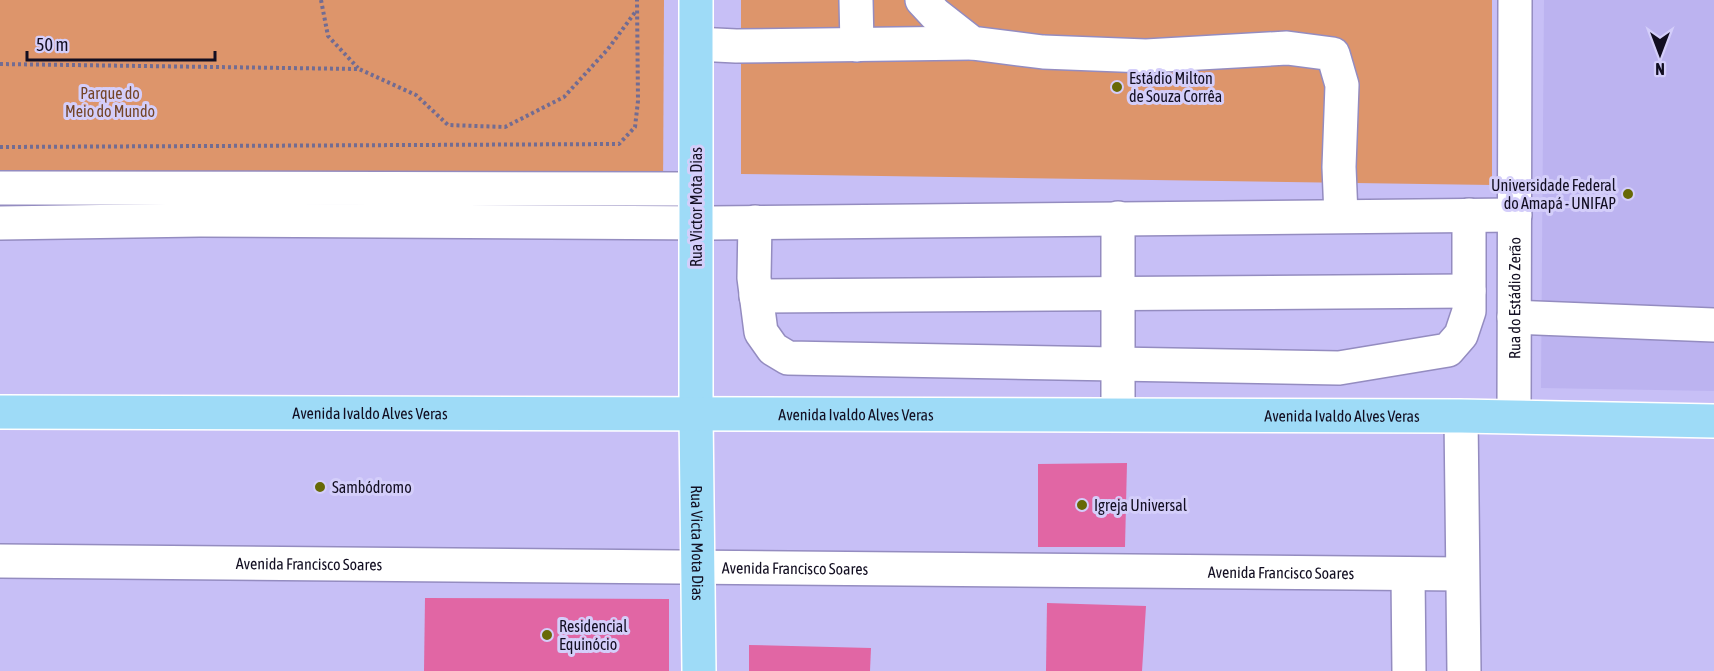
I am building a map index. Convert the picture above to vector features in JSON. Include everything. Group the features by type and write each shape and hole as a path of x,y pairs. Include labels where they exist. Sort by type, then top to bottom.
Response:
{"main road":[{"name":"Rua Victor Mota Dias","path":"696,0 696,414"},
{"name":"Avenida Ivaldo Alves Veras","path":"0,412 1514,416 1714,421"},
{"name":"Rua Victa Mota Dias","path":"696,414 699,671"}],"street":[{"path":"856,0 857,45"},
{"path":"922,0 935,14 972,43"},
{"name":"Rua do Estádio Zerão","path":"1514,416 1515,0"},
{"path":"696,44 736,46 972,43 1043,52 1146,56 1287,48 1333,54 1342,85 1341,216"},
{"path":"0,188 696,189"},
{"path":"755,222 756,296 761,332 773,349 788,358 1339,368 1448,350 1461,335 1469,311 1469,215"},
{"path":"0,223 200,220 696,223 1515,215"},
{"path":"1118,218 1118,415"},
{"path":"756,296 1469,291"},
{"path":"1514,317 1714,325"},
{"path":"1461,416 1464,671"},
{"name":"Avenida Francisco Soares","path":"0,561 1462,574"},
{"path":"1408,575 1409,671"}],"path":[{"path":"321,0 328,36 359,69 416,95 448,125 505,127 564,97 608,49 637,10"},
{"path":"0,147 619,144 635,127 638,101 637,0"},
{"path":"0,64 359,69"}],"shaded area":[{"name":"Universidade Federal do Amapá - UNIFAP","path":"1544,0 1714,0 1714,391 1541,388"}],"green space":[{"name":"Parque do Meio do Mundo","path":"0,0 664,0 663,194 0,207"},
{"name":"Estádio Milton de Souza Corrêa","path":"741,0 1492,0 1492,185 741,174"}],"building":[{"name":"Igreja Universal","path":"1127,463 1125,547 1038,547 1038,464"},
{"name":"Residencial Equinócio","path":"425,598 669,599 669,671 424,671"},
{"path":"1047,603 1146,606 1142,671 1046,671"},
{"path":"749,645 871,648 870,671 749,671"}],"place":[{"name":"Estádio Milton de Souza Corrêa","path":"1117,87"},
{"name":"Universidade Federal do Amapá - UNIFAP","path":"1628,194"},
{"name":"Sambódromo","path":"320,487"},
{"name":"Igreja Universal","path":"1082,505"},
{"name":"Residencial Equinócio","path":"547,635"}]}
